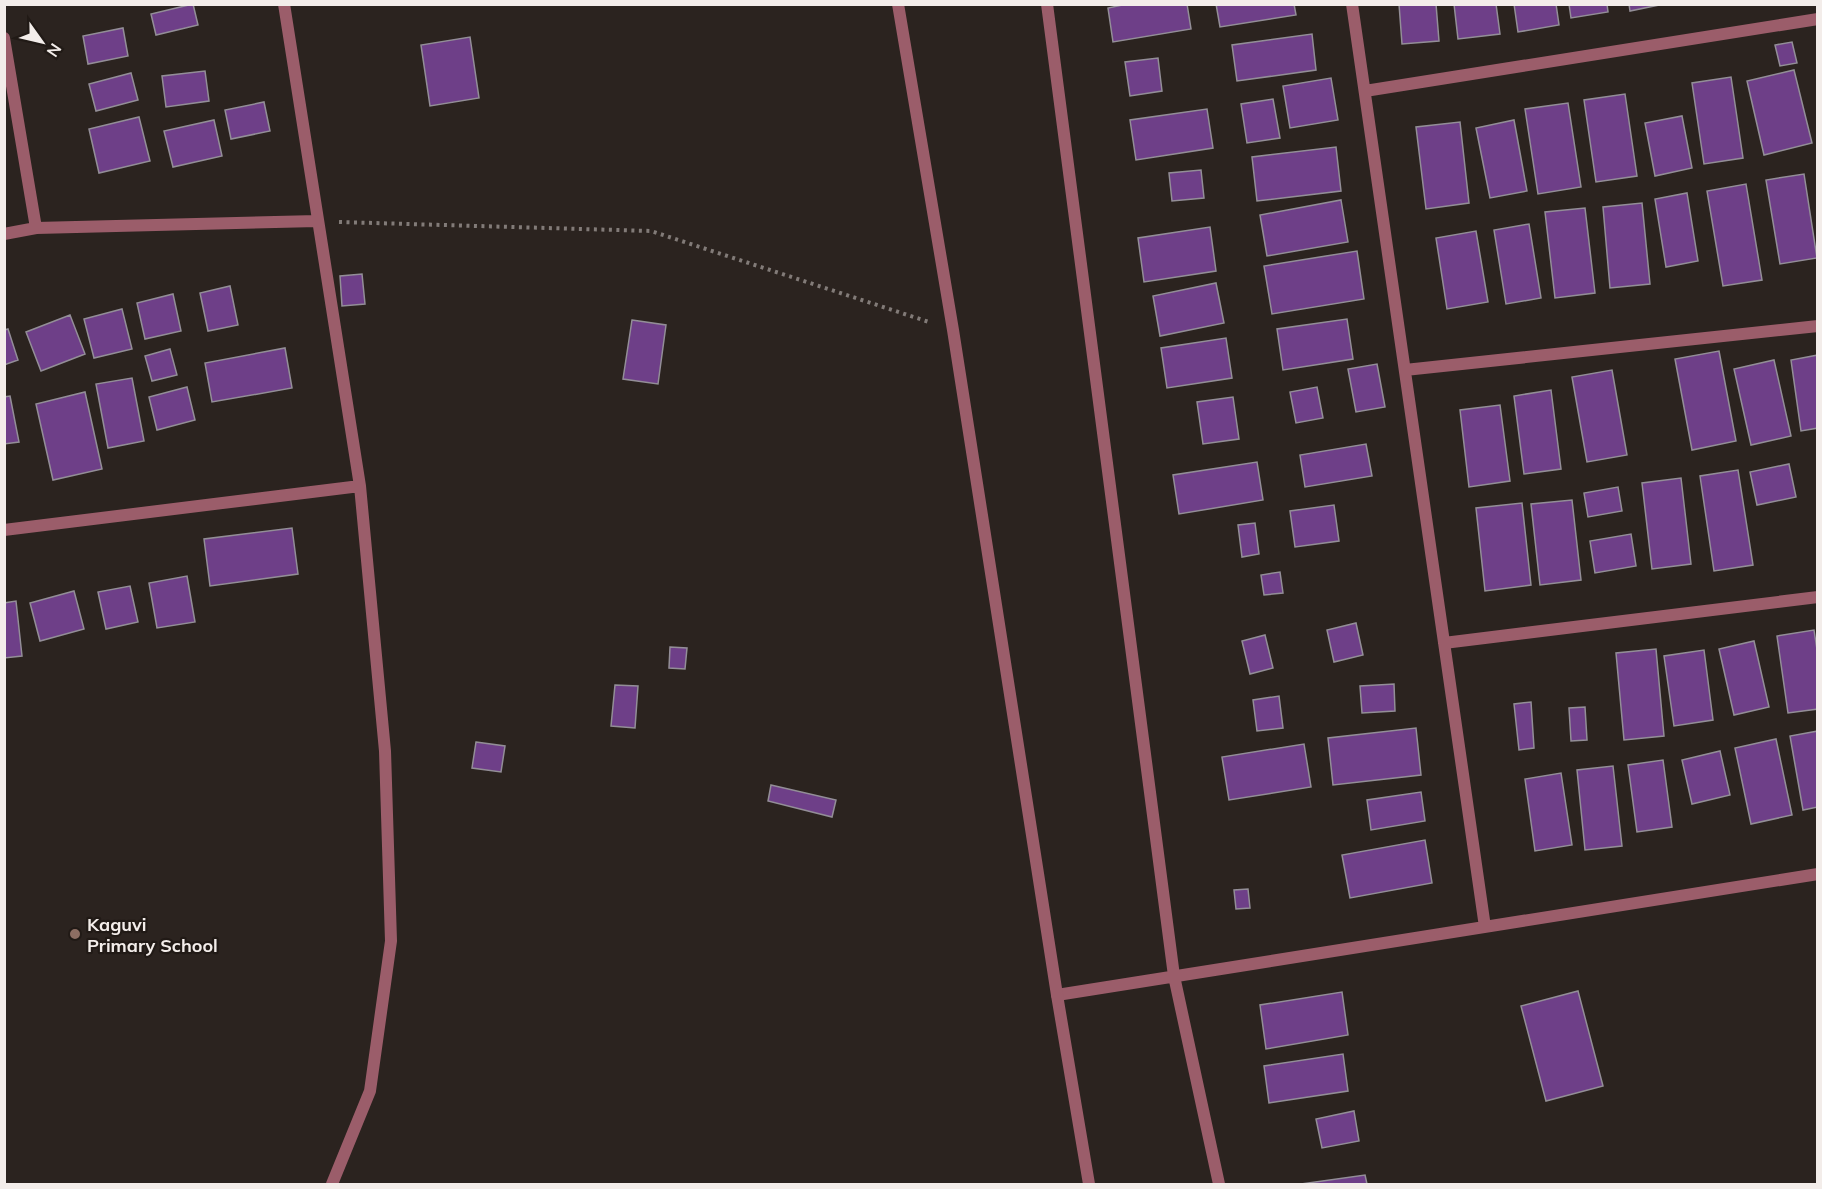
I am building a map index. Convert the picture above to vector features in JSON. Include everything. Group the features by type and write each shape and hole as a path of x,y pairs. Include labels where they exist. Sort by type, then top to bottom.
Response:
{"street":[{"path":"284,4 360,486 385,751 391,941 370,1091 332,1185"},
{"path":"898,4 953,330 1089,1185"},
{"path":"1047,4 1174,976 1219,1185"},
{"path":"1352,4 1485,927"},
{"path":"1365,91 1818,19"},
{"path":"4,38 36,228"},
{"path":"4,234 36,228 317,221"},
{"path":"1405,370 1818,326"},
{"path":"4,530 360,486"},
{"path":"1444,643 1818,597"},
{"path":"1057,995 1818,874"}],"path":[{"path":"317,221 651,231 953,330"}],"building":[{"path":"193,4 198,25 156,35 151,14"},
{"path":"1127,4 1187,4 1191,29 1113,42 1108,8"},
{"path":"1216,4 1294,4 1296,15 1220,27"},
{"path":"1399,4 1436,4 1439,41 1402,44"},
{"path":"1454,4 1496,4 1500,34 1458,39"},
{"path":"1514,4 1556,4 1559,25 1518,32"},
{"path":"1569,4 1607,4 1608,12 1571,18"},
{"path":"1629,4 1664,4 1630,11"},
{"path":"123,28 128,56 88,64 83,36"},
{"path":"1312,34 1316,70 1237,81 1232,45"},
{"path":"470,37 479,98 430,106 421,45"},
{"path":"1792,42 1797,63 1780,66 1775,45"},
{"path":"1158,58 1162,91 1130,96 1125,62"},
{"path":"1794,70 1812,143 1764,155 1747,81"},
{"path":"205,71 209,101 166,107 162,76"},
{"path":"131,73 138,100 96,111 89,84"},
{"path":"1731,77 1743,158 1704,164 1692,83"},
{"path":"1331,78 1338,120 1290,128 1283,86"},
{"path":"1625,94 1637,176 1596,182 1584,100"},
{"path":"1273,99 1280,138 1247,143 1241,104"},
{"path":"264,102 270,131 231,139 225,110"},
{"path":"1568,103 1581,187 1538,194 1525,109"},
{"path":"1207,109 1213,148 1136,160 1130,120"},
{"path":"1682,116 1692,168 1655,176 1645,123"},
{"path":"139,117 150,161 99,173 89,129"},
{"path":"214,120 222,156 173,167 164,131"},
{"path":"1514,120 1527,191 1490,198 1476,128"},
{"path":"1460,122 1469,203 1426,209 1416,127"},
{"path":"1336,147 1341,191 1257,201 1252,157"},
{"path":"1201,170 1204,198 1172,201 1169,173"},
{"path":"1804,174 1817,258 1780,264 1766,180"},
{"path":"1746,184 1762,280 1723,286 1707,191"},
{"path":"1687,193 1698,261 1666,267 1655,199"},
{"path":"1341,200 1348,242 1267,256 1260,215"},
{"path":"1642,203 1650,284 1610,288 1603,207"},
{"path":"1585,208 1595,293 1555,298 1545,212"},
{"path":"1529,224 1541,298 1506,304 1494,230"},
{"path":"1210,227 1216,271 1144,282 1138,238"},
{"path":"1476,231 1488,302 1447,309 1436,238"},
{"path":"1357,251 1364,299 1272,314 1264,266"},
{"path":"362,274 365,304 342,306 340,276"},
{"path":"1216,283 1224,323 1160,336 1153,296"},
{"path":"230,286 238,325 208,331 200,293"},
{"path":"173,294 181,331 145,339 137,303"},
{"path":"122,309 132,349 94,358 84,319"},
{"path":"70,315 85,354 41,371 26,332"},
{"path":"1347,319 1353,359 1283,370 1277,329"},
{"path":"632,320 666,325 658,384 623,379"},
{"path":"8,329 18,360 4,365 4,330"},
{"path":"1226,338 1232,378 1167,388 1161,348"},
{"path":"285,348 292,388 212,402 205,363"},
{"path":"170,349 177,375 152,381 145,356"},
{"path":"1719,351 1736,441 1692,450 1675,359"},
{"path":"1818,355 1818,428 1801,431 1791,360"},
{"path":"1774,360 1791,436 1751,445 1734,369"},
{"path":"1377,364 1385,407 1356,412 1348,369"},
{"path":"1612,370 1627,455 1587,462 1572,377"},
{"path":"132,378 144,441 108,448 96,384"},
{"path":"187,387 195,420 157,430 149,397"},
{"path":"1317,387 1323,418 1296,423 1290,392"},
{"path":"1551,390 1561,469 1524,474 1514,396"},
{"path":"85,392 102,469 53,480 36,404"},
{"path":"10,396 19,442 4,444 4,397"},
{"path":"1233,397 1239,439 1203,444 1197,402"},
{"path":"1500,405 1510,481 1469,487 1460,410"},
{"path":"1366,444 1372,476 1305,487 1300,455"},
{"path":"1257,462 1263,500 1179,514 1173,475"},
{"path":"1789,464 1796,497 1757,505 1750,472"},
{"path":"1738,470 1753,565 1714,571 1700,476"},
{"path":"1681,478 1691,564 1652,569 1642,483"},
{"path":"1618,487 1622,511 1588,517 1584,493"},
{"path":"1572,500 1581,580 1540,585 1531,504"},
{"path":"1522,503 1531,585 1485,591 1476,508"},
{"path":"1334,505 1339,541 1295,547 1290,511"},
{"path":"1255,523 1259,554 1242,557 1238,525"},
{"path":"292,528 298,574 210,586 204,539"},
{"path":"1631,534 1636,566 1595,573 1590,541"},
{"path":"1280,572 1283,593 1264,595 1261,575"},
{"path":"187,576 195,622 157,628 149,583"},
{"path":"130,586 138,622 106,629 98,592"},
{"path":"74,591 84,629 40,641 30,603"},
{"path":"16,601 22,656 4,658 4,603"},
{"path":"1356,623 1363,655 1334,662 1327,630"},
{"path":"1814,630 1818,656 1818,709 1788,713 1777,636"},
{"path":"1265,635 1273,668 1250,674 1242,641"},
{"path":"1754,641 1769,707 1734,715 1719,649"},
{"path":"670,647 687,648 685,669 669,668"},
{"path":"1656,649 1664,736 1624,740 1616,653"},
{"path":"1704,650 1713,720 1674,726 1664,656"},
{"path":"1394,684 1395,711 1362,713 1360,686"},
{"path":"615,685 638,686 635,728 611,726"},
{"path":"1279,696 1283,728 1257,731 1253,700"},
{"path":"1531,702 1534,748 1519,750 1514,704"},
{"path":"1585,707 1587,740 1571,741 1569,708"},
{"path":"1416,728 1421,775 1333,785 1328,738"},
{"path":"1818,731 1818,807 1803,810 1790,736"},
{"path":"1776,739 1792,815 1751,824 1735,748"},
{"path":"476,742 505,746 501,772 472,768"},
{"path":"1304,744 1311,787 1229,800 1222,757"},
{"path":"1720,751 1730,795 1692,804 1682,760"},
{"path":"1663,760 1672,827 1637,832 1628,765"},
{"path":"1613,766 1622,846 1585,850 1577,770"},
{"path":"1561,773 1572,845 1535,851 1525,779"},
{"path":"771,785 836,800 832,817 768,801"},
{"path":"1421,792 1425,821 1371,830 1367,800"},
{"path":"1425,840 1432,883 1350,898 1342,855"},
{"path":"1248,889 1250,908 1236,909 1234,890"},
{"path":"1578,991 1603,1086 1546,1101 1521,1006"},
{"path":"1342,992 1348,1035 1266,1049 1260,1005"},
{"path":"1343,1054 1348,1091 1269,1103 1264,1066"},
{"path":"1354,1111 1359,1141 1322,1148 1316,1119"},
{"path":"1365,1175 1367,1184 1301,1184"}],"place":[{"name":"Kaguvi Primary School","path":"75,934"}]}
